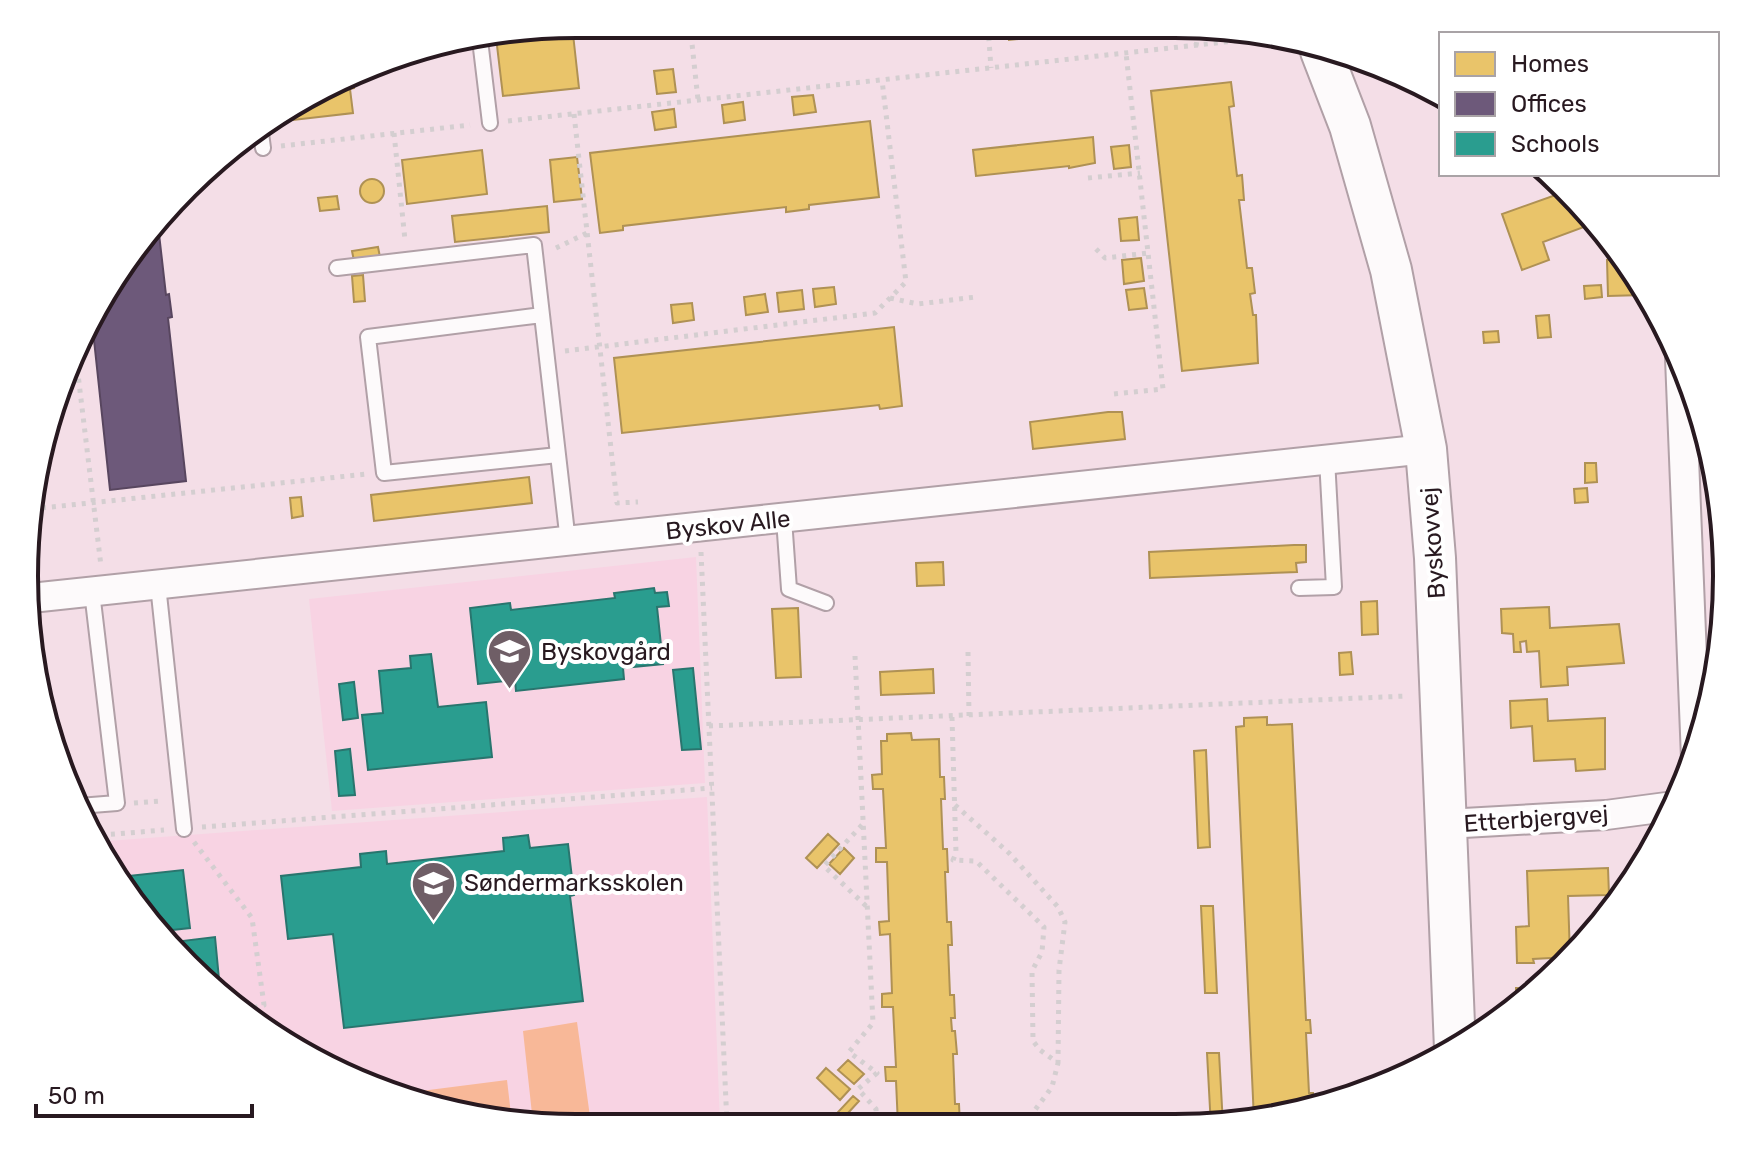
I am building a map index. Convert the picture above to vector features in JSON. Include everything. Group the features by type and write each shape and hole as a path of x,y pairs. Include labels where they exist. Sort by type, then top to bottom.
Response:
{"main road":[{"name":"Byskovvej","path":"1324,59 1350,126 1391,270 1426,449 1435,558 1454,1035"}],"street":[{"path":"1693,431 1696,712"},
{"name":"Byskov Alle","path":"39,597 1426,449"},
{"name":"Etterbjergvej","path":"1446,824 1606,815 1661,808"}],"lane":[{"path":"481,47 490,123"},
{"path":"262,139 263,148"},
{"path":"337,268 534,245 568,542"},
{"path":"542,315 368,337 384,473 558,455"},
{"path":"1299,588 1334,587 1327,459"},
{"path":"784,519 789,589 826,603"},
{"path":"158,585 184,829"},
{"path":"89,805 117,803 98,591"}],"path":[{"path":"691,38 698,100"},
{"path":"989,38 991,68"},
{"path":"1196,46 1197,39"},
{"path":"263,148 1232,42"},
{"path":"1114,394 1163,389 1126,53"},
{"path":"546,353 875,313 906,282 882,80"},
{"path":"574,114 617,503 649,502"},
{"path":"394,133 407,259"},
{"path":"1088,178 1140,173"},
{"path":"534,251 562,247 587,233"},
{"path":"1096,249 1105,258 1148,253"},
{"path":"890,298 918,304 976,297"},
{"path":"78,374 98,591"},
{"path":"43,508 384,473"},
{"path":"700,528 727,1114"},
{"path":"968,652 969,716"},
{"path":"855,656 873,1023 849,1052 877,1073 858,1089 876,1109 876,1114"},
{"path":"709,726 1441,694"},
{"path":"952,717 956,853 953,860 976,861 1044,927 1042,952 1032,971 1033,1041 1058,1063"},
{"path":"105,835 712,788"},
{"path":"117,803 181,800"},
{"path":"955,805 1009,853 1058,907 1065,922 1059,970 1058,1063 1052,1087 1032,1114"},
{"path":"862,824 824,866 866,906"},
{"path":"184,829 252,918 264,1005 255,1008"}],"shaded area":[{"name":"Byskovgård","path":"696,557 705,783 332,811 309,599"},
{"name":"Søndermarksskolen","path":"707,797 720,1114 541,1113 471,1104 403,1085 338,1059 277,1023 221,980 149,904 108,841"},
{"path":"577,1022 590,1114 532,1112 523,1031"},
{"path":"507,1080 510,1110 471,1104 421,1091"}],"building: Homes":[{"path":"573,38 579,88 503,96 497,44"},
{"path":"673,69 676,92 657,94 654,71"},
{"path":"1231,82 1234,106 1229,107 1237,176 1242,175 1244,200 1239,200 1247,268 1252,268 1255,293 1250,294 1253,315 1256,315 1258,363 1182,371 1151,91"},
{"path":"354,86 350,89 353,113 291,120"},
{"path":"813,95 816,112 794,115 792,97"},
{"path":"743,102 745,120 724,123 722,105"},
{"path":"674,109 676,127 655,130 652,112"},
{"path":"870,121 879,197 809,205 809,209 786,212 786,207 623,226 623,230 600,233 590,153"},
{"path":"1093,137 1095,163 976,176 973,150"},
{"path":"1129,145 1131,167 1114,169 1111,147"},
{"path":"482,150 487,194 407,204 402,160"},
{"path":"577,157 582,199 554,202 550,160"},
{"path":"372,179 380,183 384,191 380,199 372,203 364,199 360,191 364,183"},
{"path":"1554,195 1584,227 1543,242 1549,260 1522,270 1502,214"},
{"path":"337,196 339,209 320,211 318,198"},
{"path":"547,206 549,232 455,242 452,216"},
{"path":"1137,217 1139,240 1121,241 1119,219"},
{"path":"378,247 380,257 354,261 352,251"},
{"path":"1141,258 1144,281 1124,284 1122,260"},
{"path":"1607,260 1610,260 1634,295 1608,296"},
{"path":"363,275 365,301 354,302 352,276"},
{"path":"1601,285 1602,297 1585,299 1584,286"},
{"path":"834,287 836,304 815,307 813,289"},
{"path":"1144,288 1147,308 1129,310 1126,290"},
{"path":"802,290 804,309 779,312 777,293"},
{"path":"765,294 768,312 746,315 744,297"},
{"path":"692,303 694,320 673,323 671,305"},
{"path":"1549,315 1551,337 1538,338 1536,316"},
{"path":"894,327 902,406 880,409 879,405 622,433 614,358"},
{"path":"1498,331 1499,342 1484,343 1483,332"},
{"path":"1122,412 1125,439 1033,449 1030,422"},
{"path":"1585,463 1596,463 1597,482 1585,483"},
{"path":"529,477 532,503 374,521 371,495"},
{"path":"1587,488 1588,502 1575,503 1574,489"},
{"path":"301,497 303,516 292,518 290,498"},
{"path":"1306,545 1306,562 1296,563 1297,572 1150,578 1149,552"},
{"path":"943,562 944,585 917,586 916,563"},
{"path":"1377,601 1378,634 1362,635 1361,602"},
{"path":"1549,607 1550,628 1619,624 1624,663 1567,667 1568,685 1541,687 1539,651 1527,652 1526,641 1520,642 1521,652 1514,652 1513,634 1502,633 1501,609"},
{"path":"798,608 801,677 776,678 772,609"},
{"path":"1351,652 1353,674 1340,675 1339,653"},
{"path":"933,669 934,693 881,695 880,672"},
{"path":"1547,699 1548,721 1605,718 1605,769 1576,771 1575,759 1534,761 1532,726 1511,728 1510,701"},
{"path":"1267,717 1267,725 1292,724 1306,1020 1310,1020 1311,1033 1306,1033 1309,1093 1313,1096 1253,1108 1236,727 1244,726 1244,718"},
{"path":"911,733 912,740 939,739 940,777 944,777 945,799 941,799 943,849 947,849 947,922 951,922 952,945 948,945 950,995 954,995 955,1018 951,1018 957,1054 953,1054 955,1104 959,1104 959,1114 898,1114 896,1081 886,1081 885,1067 896,1067 893,1007 882,1007 882,994 892,993 890,934 880,935 879,922 889,921 887,862 876,862 876,848 886,848 883,789 873,789 872,775 882,774 881,741 887,741 887,734"},
{"path":"1206,750 1210,847 1198,848 1194,751"},
{"path":"828,834 839,844 817,868 806,858"},
{"path":"844,848 854,858 840,874 829,864"},
{"path":"1608,868 1609,894 1568,896 1569,941 1553,958 1517,963 1516,927 1529,926 1527,871"},
{"path":"1201,906 1213,906 1217,993 1205,993"},
{"path":"1207,1053 1219,1053 1222,1112 1210,1113"},
{"path":"848,1060 864,1074 854,1084 838,1070"},
{"path":"826,1068 850,1089 840,1100 817,1078"},
{"path":"853,1096 859,1101 847,1114 836,1114"}],"building: Offices":[{"path":"159,236 166,295 169,294 172,317 168,318 186,481 110,490 94,337 129,277"}],"building: Schools":[{"path":"654,588 655,593 667,592 669,606 657,607 663,664 623,668 624,679 516,691 515,680 478,684 470,608 510,603 511,610 615,598 614,593"},
{"path":"431,654 438,707 486,702 492,757 368,770 362,715 383,713 379,671 411,668 410,656"},
{"path":"693,668 701,749 682,750 673,670"},
{"path":"354,682 358,718 343,720 339,684"},
{"path":"350,749 355,795 339,796 335,751"},
{"path":"528,835 530,848 568,844 574,895 570,896 583,1001 344,1028 333,934 288,939 281,876 361,867 360,854 386,851 387,864 504,851 503,838"},
{"path":"183,870 190,928 171,930 130,876"},
{"path":"215,937 219,978 196,956 182,941"}],"place":[{"name":"Byskovgård","path":"510,691"},
{"name":"Søndermarksskolen","path":"433,922"}]}
